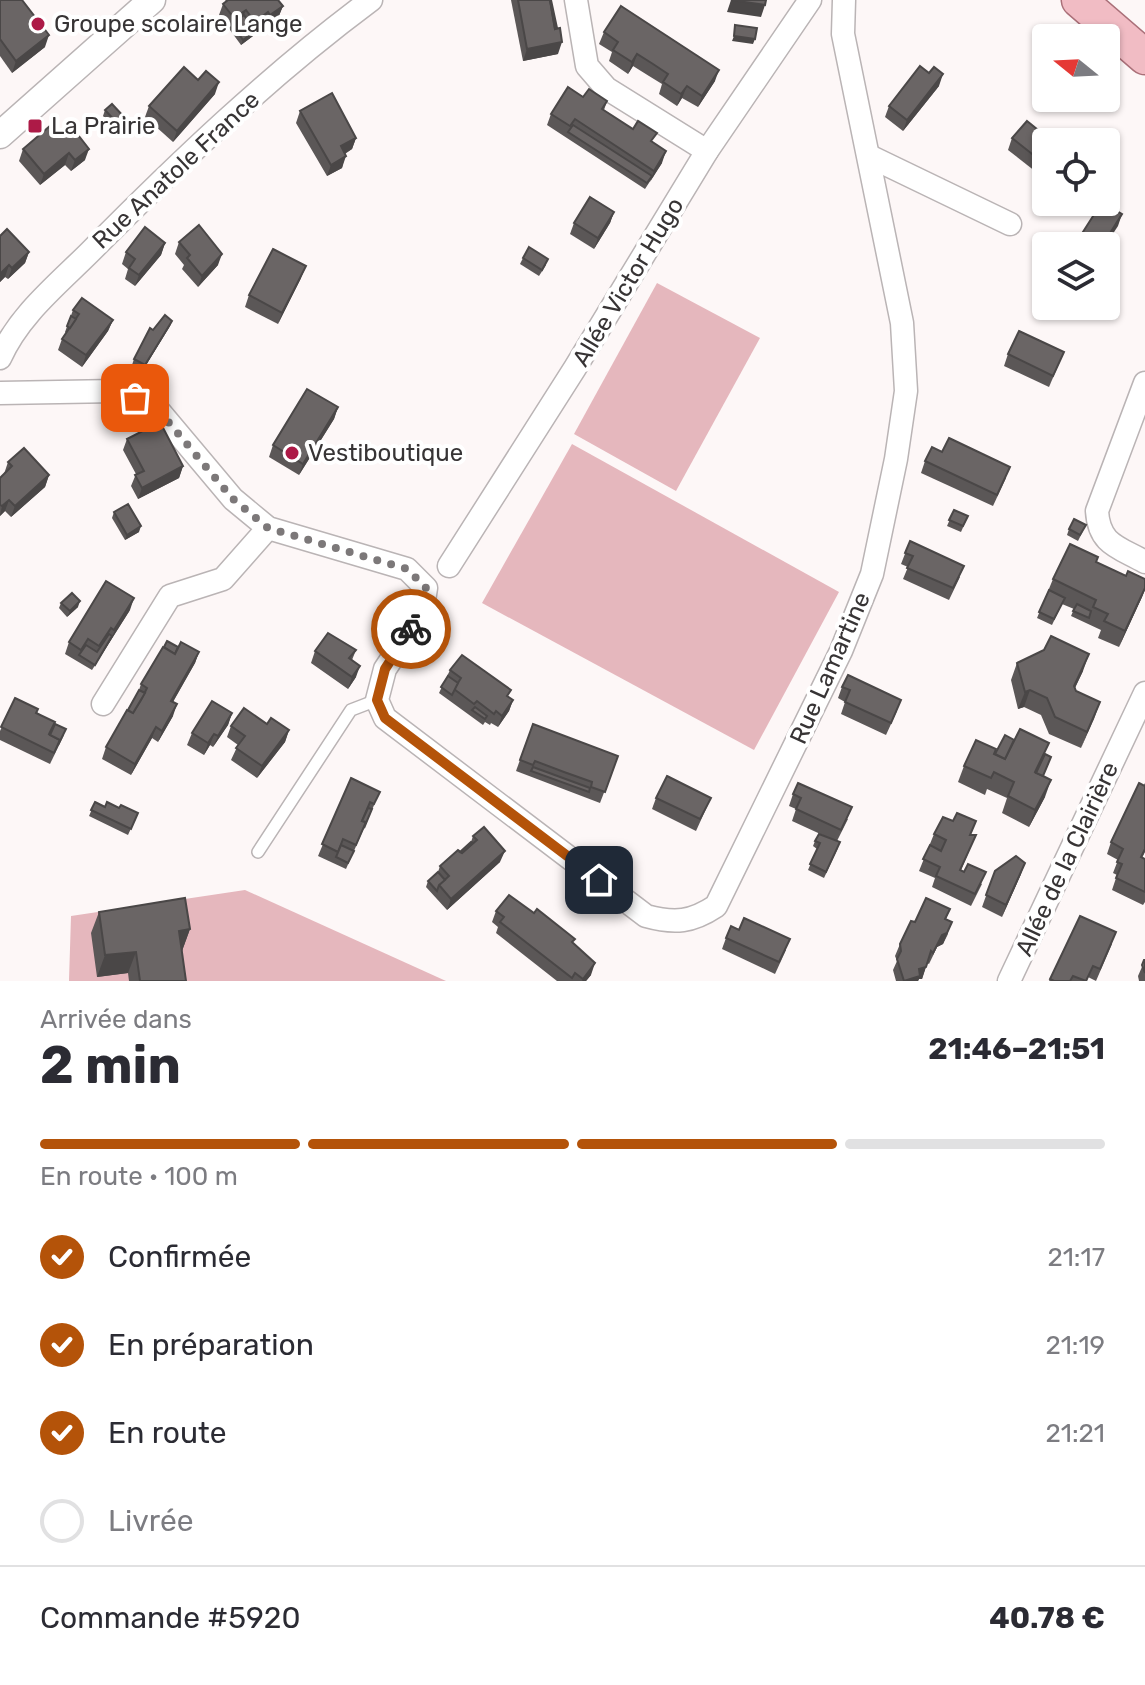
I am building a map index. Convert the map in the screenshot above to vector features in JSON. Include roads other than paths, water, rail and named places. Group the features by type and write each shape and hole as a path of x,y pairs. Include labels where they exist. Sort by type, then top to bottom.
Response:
{"main road":[{"path":"1079,0 1145,57"}],"street":[{"path":"0,135 152,0"},
{"name":"Rue Anatole France","path":"0,358 20,323 164,177 312,44 371,0"},
{"path":"576,0 587,66 606,88 707,151"},
{"name":"Allée Victor Hugo","path":"449,566 575,368 707,151 810,0"},
{"name":"Rue Lamartine","path":"377,700 385,718 646,916 669,922 700,917 716,906 841,651 872,574 885,521 906,391 902,323 843,34 844,0"},
{"path":"869,156 1010,224"},
{"path":"1145,383 1097,511 1098,529 1107,540 1145,562"},
{"path":"0,393 117,391 154,405 233,499 268,528 407,569 426,588 422,613 385,669 377,700"},
{"path":"103,704 170,596 223,579 268,528"},
{"name":"Allée de la Clairière","path":"1009,981 1145,693"}],"lane":[{"path":"258,852 351,710 377,700"}],"place":[{"name":"Groupe scolaire Lange","path":"38,24"},
{"name":"La Prairie","path":"35,126"},
{"name":"Vestiboutique","path":"292,453"}]}
